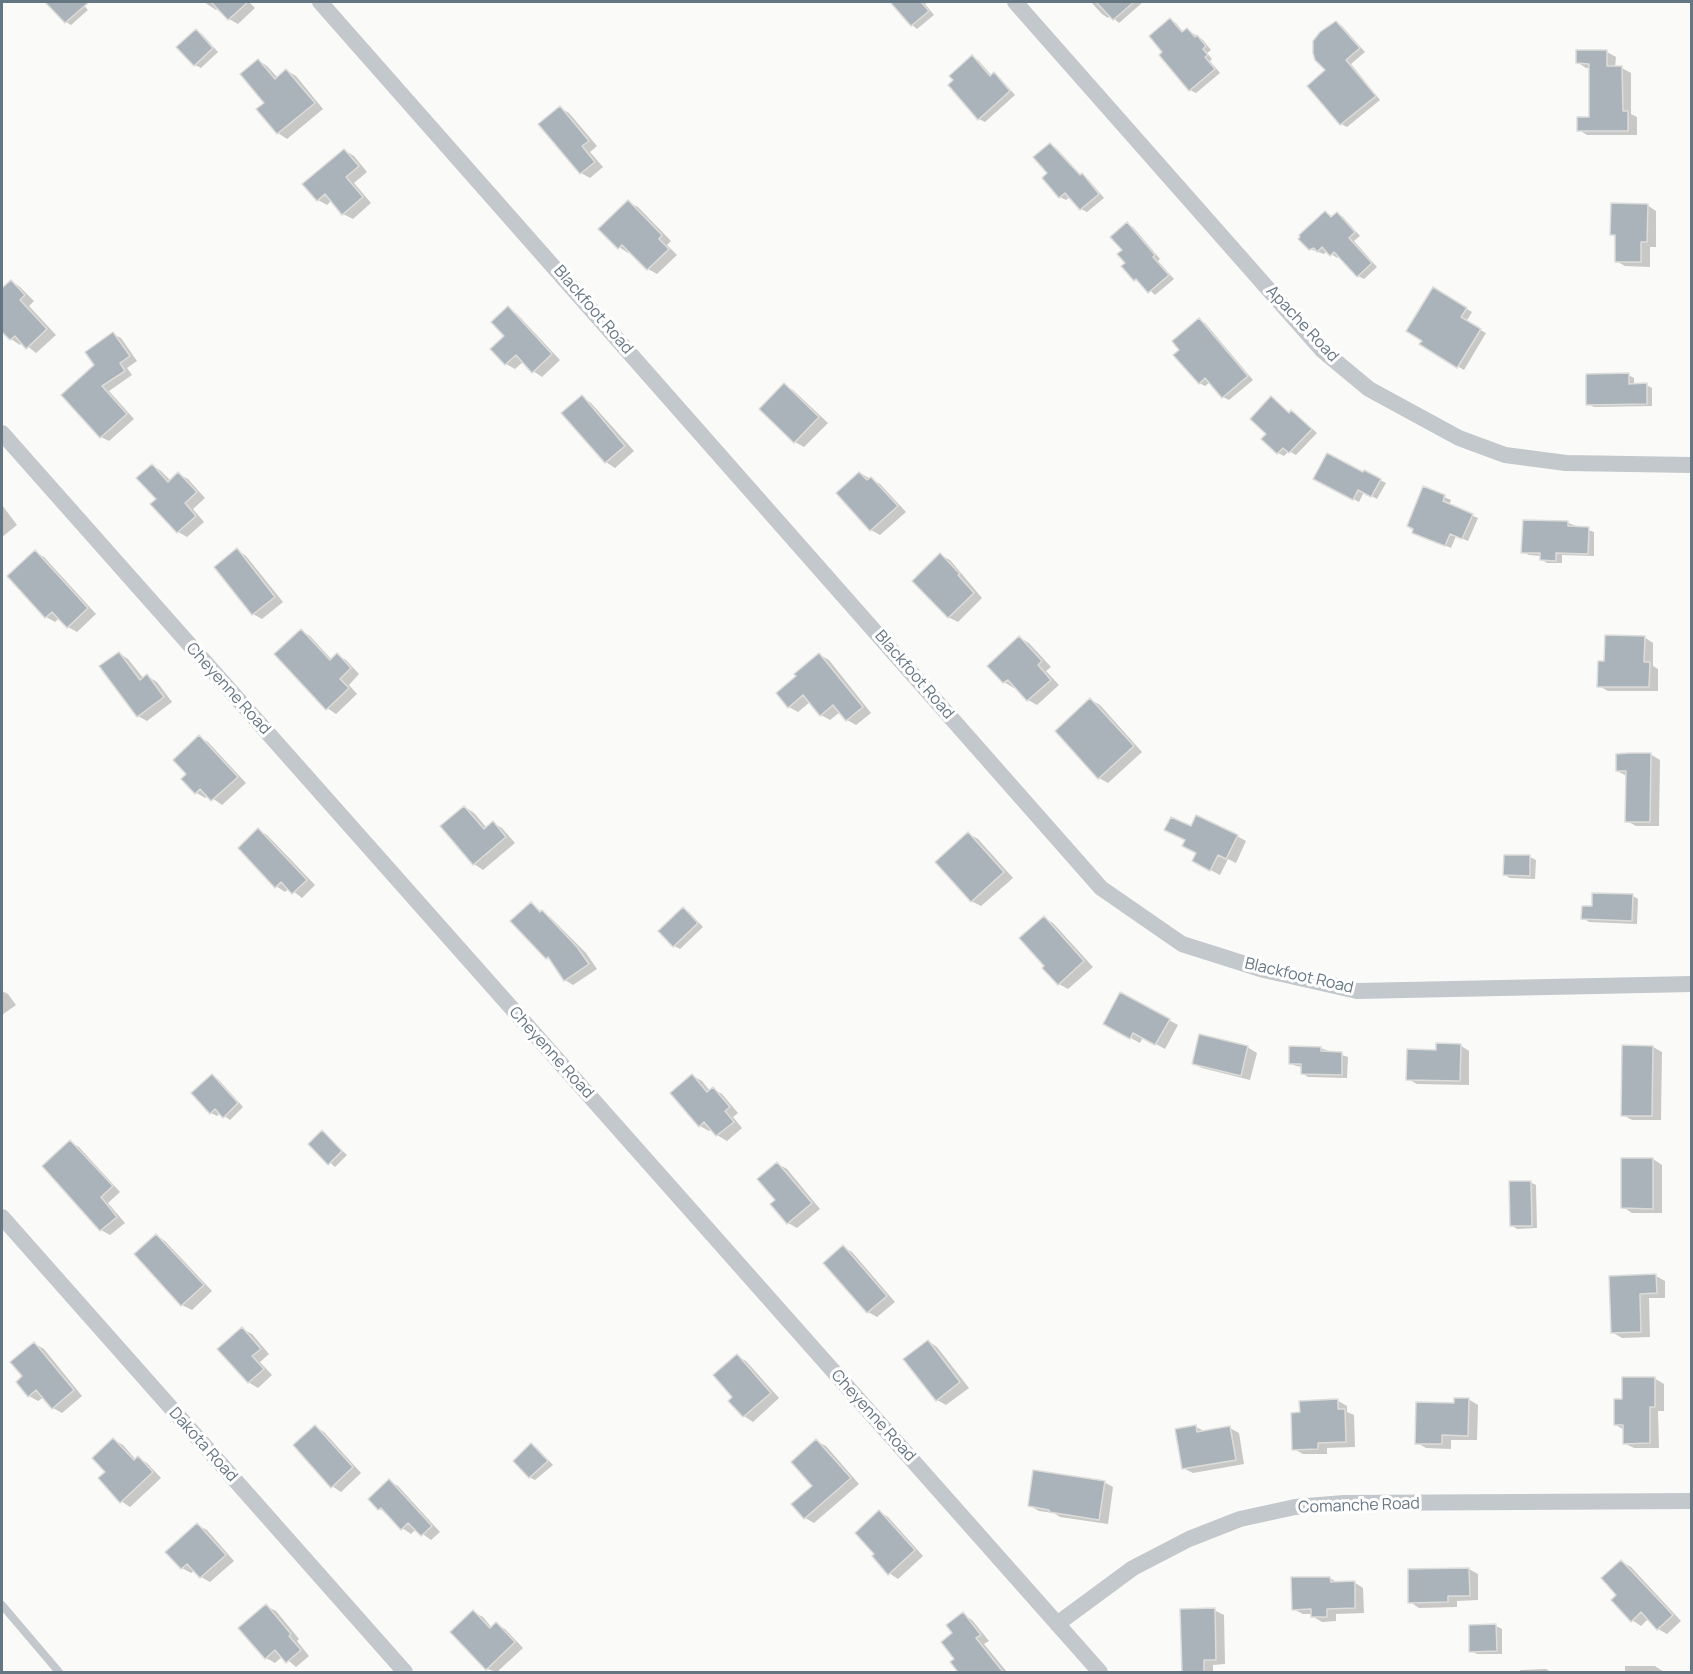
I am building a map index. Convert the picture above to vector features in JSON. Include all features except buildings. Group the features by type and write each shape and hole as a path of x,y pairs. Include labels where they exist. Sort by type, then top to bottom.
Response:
{"street":[{"name":"Blackfoot Road","path":"320,2 1101,888 1182,944 1264,970 1357,991 1692,984"},
{"name":"Apache Road","path":"1015,2 1322,350 1370,389 1459,438 1504,455 1566,463 1692,465"},
{"name":"Cheyenne Road","path":"2,433 1100,1672"},
{"name":"Dakota Road","path":"2,1217 405,1672"},
{"name":"Comanche Road","path":"1057,1624 1133,1568 1189,1539 1240,1519 1295,1507 1344,1503 1692,1501"}],"lane":[{"path":"2,1605 59,1672"}]}
